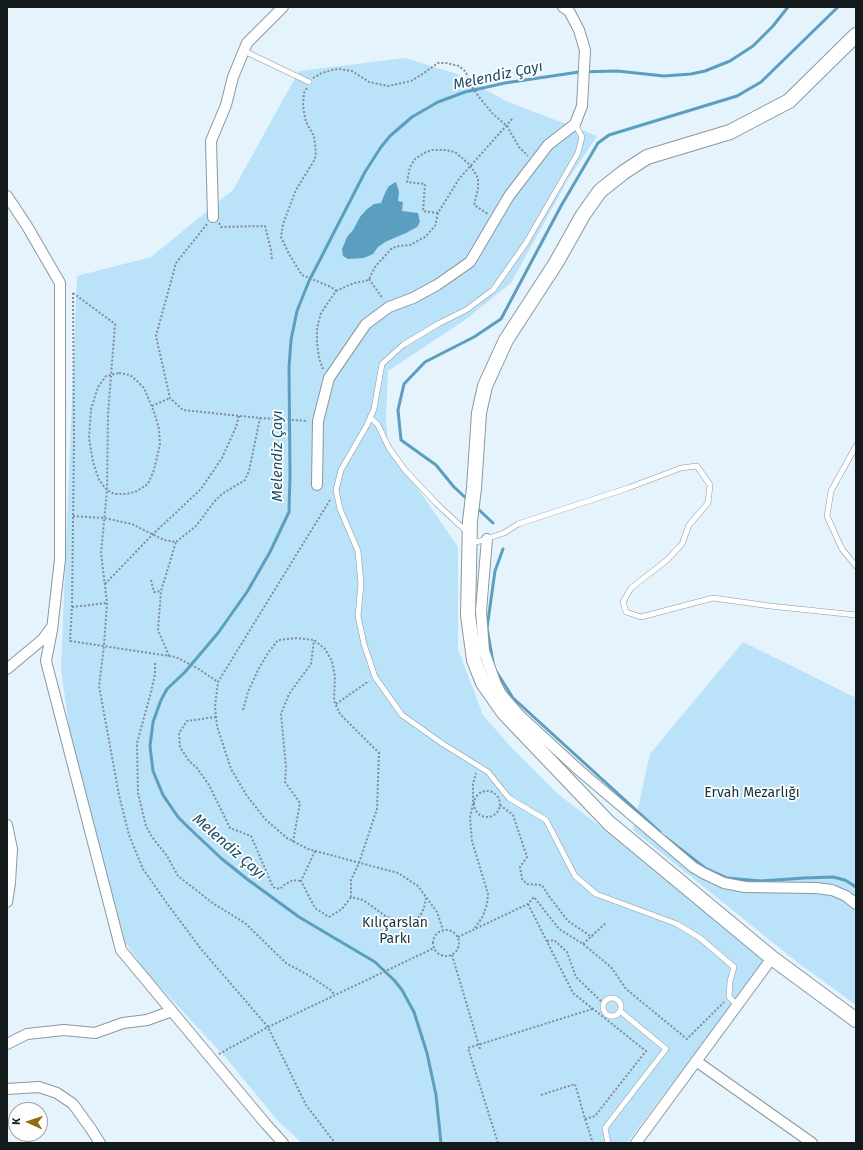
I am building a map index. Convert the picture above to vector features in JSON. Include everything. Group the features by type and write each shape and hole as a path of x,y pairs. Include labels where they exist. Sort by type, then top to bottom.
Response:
{"main road":[{"path":"856,35 789,101 730,132 647,157 624,172 600,191 583,215 556,263 506,340 485,386 479,413 474,488 469,533 468,615 474,660 483,683 504,713 609,824 772,958 856,1020"}],"street":[{"path":"213,217 211,141 226,105 233,77 247,43 283,7"},
{"path":"317,485 318,421 329,378 366,324 389,307 413,298 437,285 470,262 509,196 534,163 548,145 575,124 582,106 585,50 579,30 569,11 563,7"},
{"path":"7,196 27,226 60,284 60,559 52,627 46,661 121,950 283,1143"},
{"path":"488,538 481,611 484,651 501,694 519,715 580,771 693,867 703,873 724,883 745,887 816,888 832,890 846,896 856,904"},
{"path":"7,668 43,639 52,627"},
{"path":"7,825 12,849 7,902"},
{"path":"636,1143 772,958"},
{"path":"7,1044 27,1034 64,1030 95,1033 123,1023 147,1020 172,1012"},
{"path":"696,1061 812,1143"},
{"path":"7,1089 39,1087 57,1093 73,1104 100,1143"}],"lane":[{"path":"244,51 309,82"},
{"path":"575,124 582,137 578,153 526,243 493,290 466,310 403,344 382,364 374,409 341,470 336,490 340,509 358,551 361,584 358,616 364,644 376,677 402,715 443,744 488,772 509,798 546,820 575,876 596,894 677,924 700,938 734,967 730,981 729,997 737,1005"},
{"path":"370,416 378,425 389,448 405,470 437,504 469,533 488,538 504,533 518,524 628,488 680,468 697,466 710,485 708,502 689,525 682,544 667,560 631,588 623,602 626,612 641,617 713,598 770,606 856,615"},
{"path":"856,446 831,491 827,516 842,549 856,566"},
{"path":"610,998 616,998 620,1002 620,1010 616,1015 610,1015 605,1012 604,1004 610,998"},
{"path":"608,1143 605,1128 666,1049 620,1010"}],"path":[{"path":"336,291 331,286 302,275 289,254 281,237 283,224 296,190 315,159 316,152 314,136 306,122 303,104 304,93 309,82 315,76 339,69 352,71 369,82 388,86 411,81 438,63 459,66 466,72 469,83 492,114 507,126 519,147 534,163"},
{"path":"331,375 324,372 319,358 317,328 321,312 336,291 354,283 366,282 375,267 392,248 410,245 425,237 435,226 438,213 459,179 513,118"},
{"path":"438,213 423,211 425,184 407,182 410,167 415,159 432,150 445,150 455,152 470,165 478,178 478,189 474,204 495,219"},
{"path":"272,260 265,226 221,227 213,217 201,230 176,263 156,336 170,398 183,410 260,418 310,421"},
{"path":"369,279 389,307"},
{"path":"218,682 197,668 176,657 168,656 104,646 70,641 72,607 74,293 115,324 108,414 107,490 101,553 107,603 104,646 99,686 129,835 143,869 201,949 268,1027 306,1105 335,1143"},
{"path":"119,373 130,375 144,388 152,406 159,429 160,444 154,470 148,484 135,492 126,494 114,494 107,490 99,480 93,462 89,438 91,409 98,387 106,376 111,375 119,373"},
{"path":"152,406 170,398"},
{"path":"105,585 152,535 201,490 222,458 236,428 239,416"},
{"path":"168,656 158,630 161,591 176,542 196,526 222,494 245,480 249,471 260,418"},
{"path":"336,490 218,682 215,707 217,726 231,769 246,796 266,820 287,838 315,851 398,873 418,886 437,912 443,930"},
{"path":"73,516 104,518 132,524 164,540 176,542"},
{"path":"151,580 154,592 161,591"},
{"path":"72,607 107,603"},
{"path":"243,710 248,692 258,670 268,652 278,640 298,638 314,640 325,649 332,661 335,677 334,701 340,714 379,753 377,809 359,863 351,880 351,897 342,909 329,917 315,908 301,881"},
{"path":"294,842 300,803 285,782 286,767 281,714 288,694 311,664 314,640"},
{"path":"155,663 155,674 151,692 137,743 138,793 146,826 152,837 167,856 178,876 214,904 245,923 286,963 332,991 334,995"},
{"path":"336,704 376,677"},
{"path":"216,717 187,721 179,733 180,747 209,785 230,828 251,836 273,887 280,889 293,880 301,881"},
{"path":"474,929 483,916 487,904 488,894 472,841 470,818 474,803 477,795 484,790 496,793 499,797 500,805 496,813 488,817 479,815 476,812 474,803 473,784 478,766"},
{"path":"500,805 513,815 528,857 520,867 522,878 527,884 542,885 568,921 592,937"},
{"path":"301,881 315,851"},
{"path":"351,897 362,900 387,917 403,921 415,920 420,916 424,908 426,898"},
{"path":"458,937 528,904 534,897 559,929 583,944 610,967 626,989 687,1039 729,997"},
{"path":"528,904 573,993 646,1051 595,1116 585,1119"},
{"path":"583,944 606,924"},
{"path":"443,930 452,931 458,937 459,941 458,950 448,957 439,955 434,948 433,939 438,932 443,930"},
{"path":"547,941 554,940 567,952 576,977 604,1004"},
{"path":"211,1058 268,1027 434,948"},
{"path":"452,955 480,1049"},
{"path":"498,1143 468,1048 592,1009"},
{"path":"541,1094 575,1084 593,1143"}],"green space":[{"name":"Kılıçarslan Parkı","path":"405,58 457,74 506,101 597,136 569,178 511,283 465,320 388,371 386,418 388,445 458,547 458,649 483,715 510,746 558,794 768,956 627,1143 302,1143 278,1121 227,1059 147,973 125,942 71,741 61,668 77,276 151,257 233,190 299,71"},
{"name":"Ervah Mezarlığı","path":"743,642 856,698 856,1005 797,962 633,830 650,754"}],"shaded area":[{"path":"396,182 399,192 398,201 403,202 402,211 418,213 420,222 417,227 385,242 378,247 373,254 364,258 348,259 343,256 342,249 347,237 353,230 360,217 374,204 381,203 389,186"}],"waterway":[{"name":"Melendiz Çayı","path":"441,1143 436,1095 427,1053 414,1012 402,990 375,962 299,917 247,879 222,859 178,817 163,795 153,771 150,746 153,722 161,700 167,689 185,672 218,633 247,592 270,552 289,512 289,367 291,340 297,311 309,281 365,172 390,136 412,117 438,102 465,92 505,83 579,72 617,71 664,76 691,74 705,71 730,61 753,46 773,26 788,7"},
{"path":"468,500 454,487 436,465 401,440 398,410 404,384 425,362 474,337 501,319 561,206 598,143 609,135 737,96 761,82 838,7"},
{"path":"477,508 493,523"},
{"path":"503,549 495,571 487,628 494,668 513,698 660,832"},
{"path":"665,837 705,868 727,878 761,881 833,877 845,880 856,887"}]}
